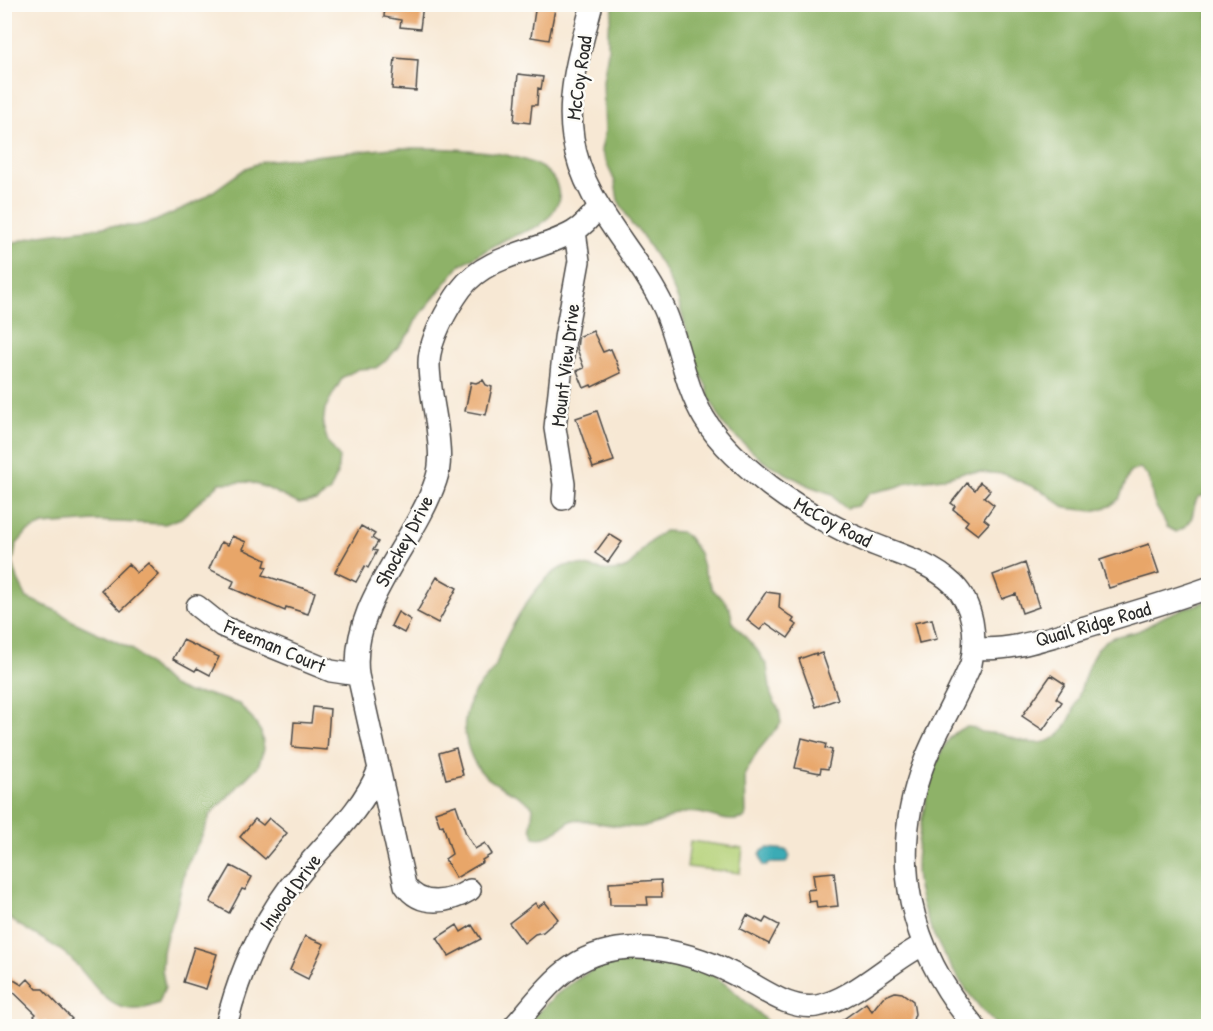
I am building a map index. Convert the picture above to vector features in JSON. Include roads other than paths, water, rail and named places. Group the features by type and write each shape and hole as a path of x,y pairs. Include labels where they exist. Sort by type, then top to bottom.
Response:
{"street":[{"name":"McCoy Road","path":"592,4 576,71 571,120 579,165 599,206 652,285 668,320 696,405 705,420 726,446 771,487 799,505 866,541 941,573 964,598 974,631 974,648 965,679 924,762 915,788 905,843 906,870 912,907 923,945 939,976 974,1026"},
{"name":"Shockey Drive","path":"470,890 445,901 419,898 405,885 358,675 357,649 367,615 378,590 418,519 436,478 439,447 429,363 433,342 441,324 462,287 479,272 513,255 574,231 592,216 599,206"},
{"name":"Mount View Drive","path":"563,499 564,484 555,428 565,338 579,261 574,231"},
{"name":"Quail Ridge Road","path":"974,648 1000,649 1034,642 1149,609 1209,588"},
{"name":"Freeman Court","path":"197,606 222,626 238,633 331,671 358,675"},
{"name":"Inwood Drive","path":"226,1026 244,966 272,912 354,811 374,782 378,771"},
{"path":"514,1026 571,967 598,953 612,950 630,948 653,950 692,957 737,976 792,1004 808,1006 831,1002 846,995 896,960 923,945"}],"water":[{"path":"767,848 787,850 789,859 784,863 768,863 767,866 763,866 760,855"}]}
